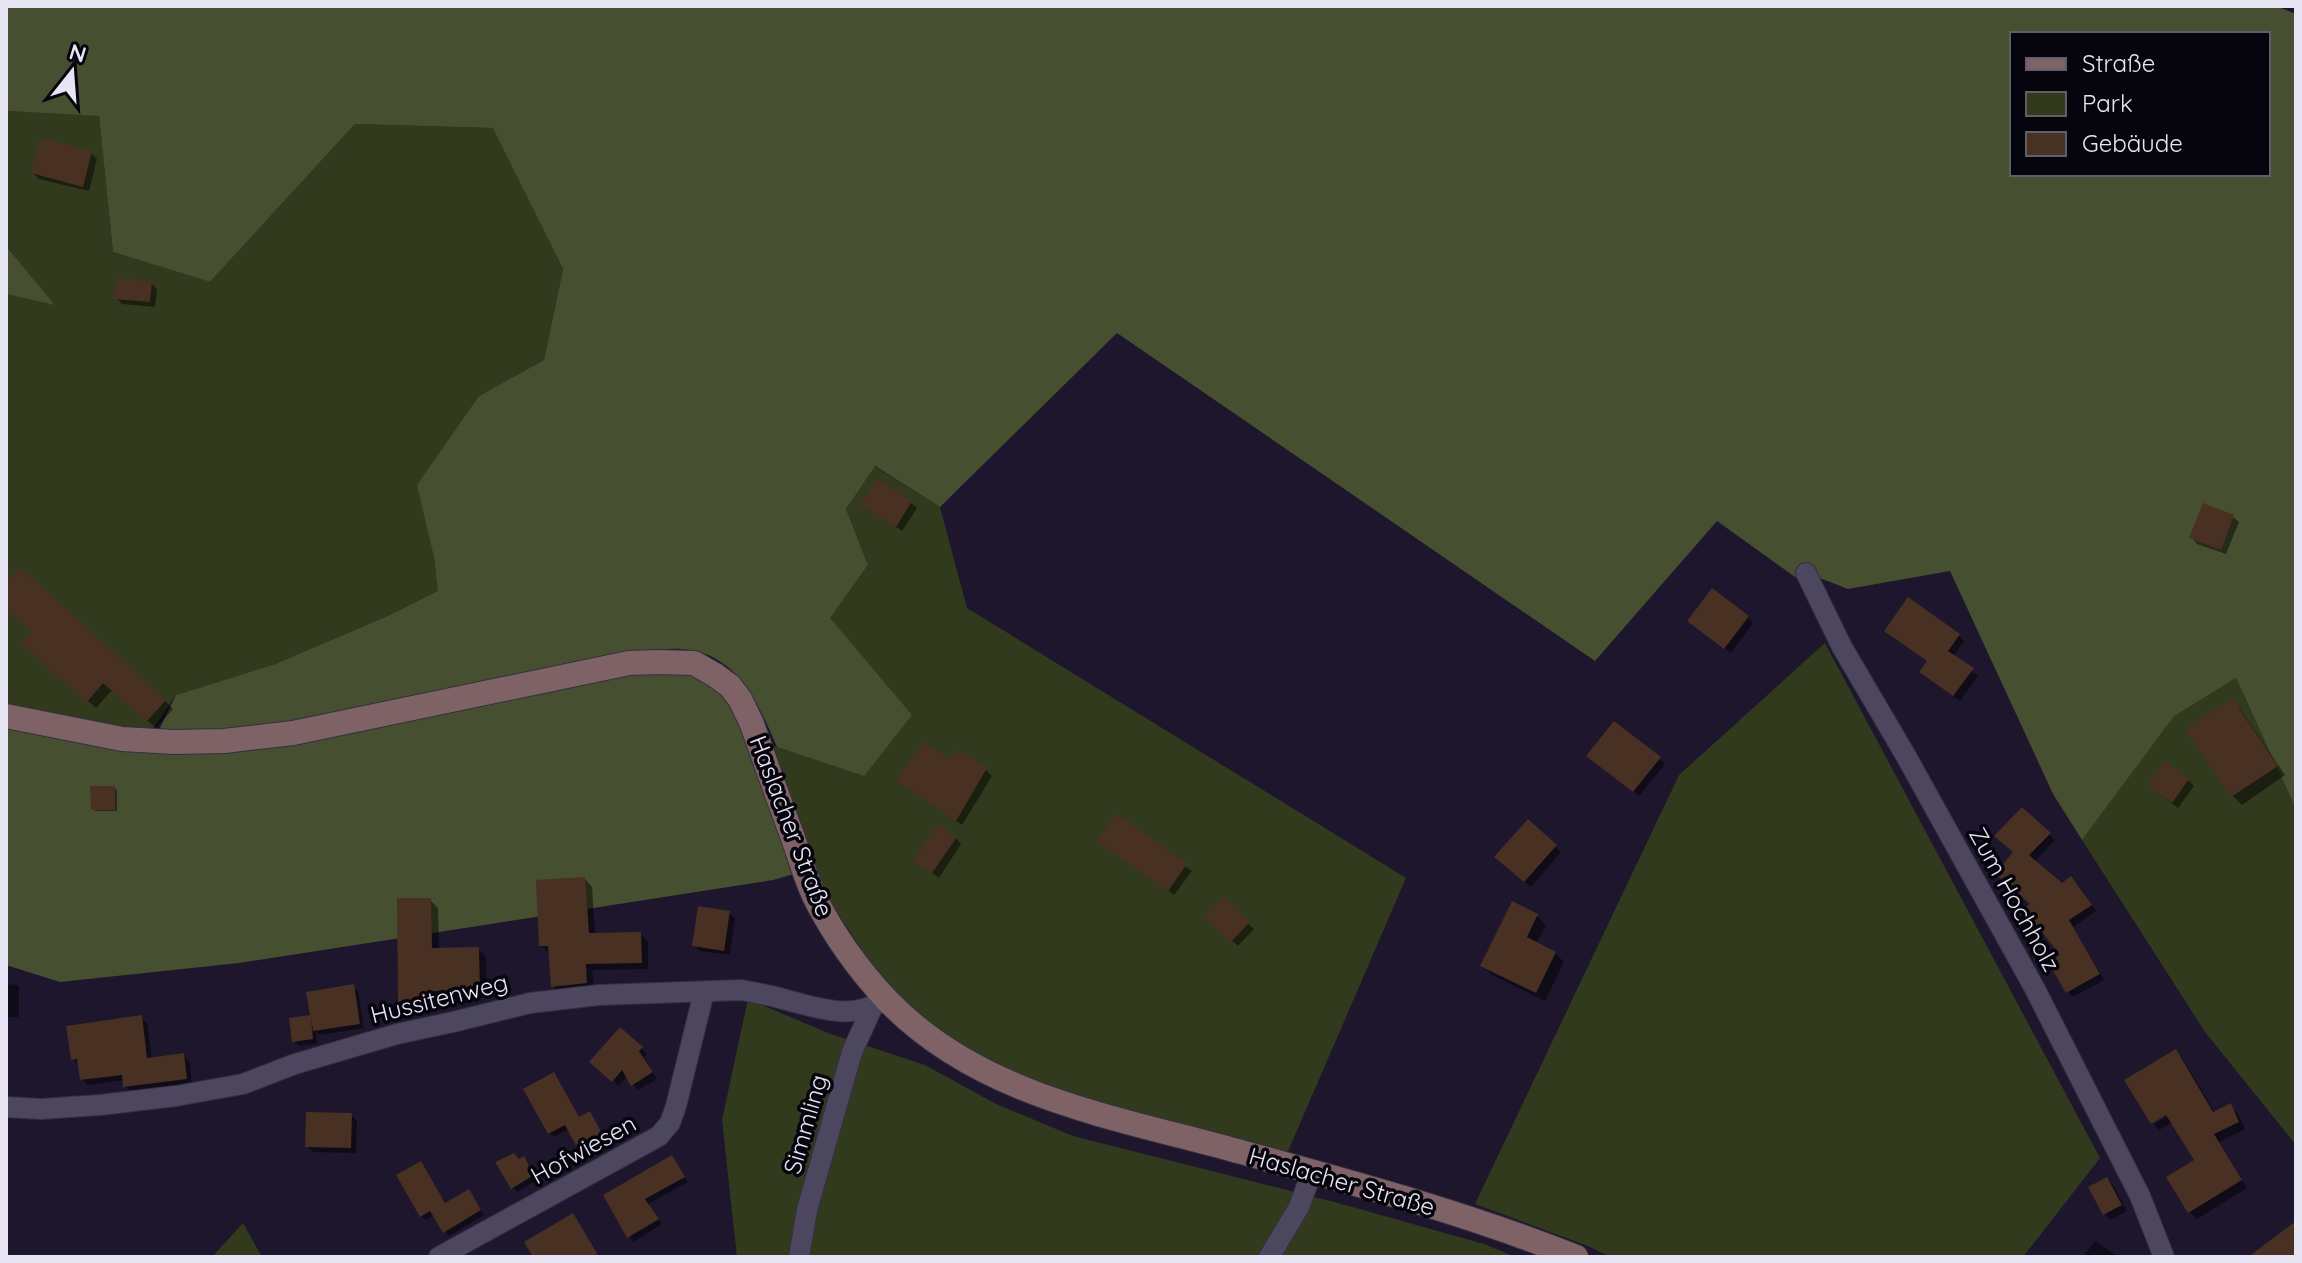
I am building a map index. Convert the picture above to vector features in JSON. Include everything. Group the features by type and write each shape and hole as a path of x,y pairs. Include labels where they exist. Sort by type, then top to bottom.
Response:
{"street":[{"name":"Zum Hochholz","path":"1806,573 1842,647 2035,989 2140,1196 2164,1257"},
{"name":"Haslacher Straße","path":"6,716 122,739 224,741 293,733 629,663 694,663 730,686 740,699 752,724 815,898 879,1004 967,1062 1012,1085 1064,1104 1463,1216 1576,1257"},
{"name":"Hussitenweg","path":"6,1107 41,1109 100,1105 243,1084 295,1064 397,1034 530,1003 599,995 741,990 823,1011 843,1012 879,1004"},
{"name":"Hofwiesen","path":"439,1257 659,1136 670,1123 676,1106 704,992"},
{"name":"Simmling","path":"799,1257 807,1210 852,1052 879,1004"},
{"path":"1269,1257 1299,1207 1312,1172"}],"green space":[{"path":"6,6 2276,6 2296,14 2296,809 2236,678 2174,716 2082,840 2053,794 1950,571 1848,589 1807,573 1795,577 1717,521 1595,661 1117,333 940,507 875,466 846,509 868,565 830,618 912,715 864,776 777,747 753,697 731,670 717,659 681,649 625,655 292,727 155,738 176,695 275,664 438,591 434,557 417,485 479,396 544,360 563,269 493,128 355,124 210,282 113,252 99,116 9,111 6,106"},
{"path":"6,106 10,111 99,115 113,252 210,282 355,124 494,128 563,269 544,360 479,396 434,557 439,591 275,664 176,695 151,732 6,707 6,294 54,304 6,246"},
{"path":"6,246 55,305 6,294"},
{"path":"874,466 940,507 967,608 1406,878 1286,1156 1002,1072 928,1023 897,995 867,958 820,886 762,742 864,776 830,617 868,565 846,509"},
{"path":"1825,643 2100,1158 2023,1257 1610,1257 1475,1204 1679,775"},
{"path":"645,668 690,670 727,689 805,871 773,880 239,963 60,982 6,965 6,720 149,752"},
{"path":"2236,678 2296,809 2296,1145 2205,1032 2082,840 2174,715"},
{"path":"748,999 828,1033 925,1065 996,1104 1073,1136 1338,1203 1484,1244 1516,1257 737,1257 722,1120"},
{"path":"243,1223 262,1257 212,1257"}],"building":[{"path":"40,138 92,151 83,187 31,173"},
{"path":"116,278 152,281 150,302 114,299"},
{"path":"877,479 912,501 896,527 860,504"},
{"path":"2203,503 2234,515 2221,550 2189,538"},
{"path":"20,567 166,700 147,721 103,683 87,702 21,644 32,632 6,608 6,582"},
{"path":"1712,588 1749,616 1724,649 1687,621"},
{"path":"1908,597 1960,634 1948,651 1974,668 1953,696 1919,672 1927,661 1884,631"},
{"path":"2232,698 2278,766 2231,797 2185,729"},
{"path":"1614,721 1661,757 1633,792 1586,756"},
{"path":"924,742 950,760 958,749 987,768 956,821 896,780"},
{"path":"2165,761 2189,779 2172,803 2147,786"},
{"path":"90,786 115,786 115,810 91,810"},
{"path":"2022,807 2051,833 2029,855 2062,883 2071,876 2092,905 2069,920 2100,974 2066,993 2048,962 2060,955 2023,908 2030,904 1995,874 2013,852 1994,836"},
{"path":"1117,814 1187,864 1168,891 1097,841"},
{"path":"1528,819 1557,845 1524,882 1494,857"},
{"path":"938,824 957,837 932,873 913,861"},
{"path":"585,877 589,933 641,932 642,963 586,964 587,983 551,987 548,946 539,946 536,880"},
{"path":"1223,897 1250,922 1231,942 1204,917"},
{"path":"397,898 431,898 432,948 479,947 480,991 433,991 433,1003 398,1003"},
{"path":"1512,901 1538,914 1527,937 1556,952 1536,993 1480,966"},
{"path":"698,906 730,911 724,951 692,946"},
{"path":"354,984 360,1024 313,1031 311,1017 313,1039 292,1042 289,1018 310,1015 306,992"},
{"path":"142,1015 147,1058 184,1053 187,1079 123,1087 122,1075 80,1080 77,1059 71,1060 66,1026"},
{"path":"620,1027 643,1047 639,1051 653,1072 631,1086 622,1070 612,1082 589,1062"},
{"path":"2176,1049 2213,1112 2231,1103 2239,1122 2214,1134 2242,1180 2188,1213 2166,1177 2194,1160 2166,1115 2151,1124 2124,1080"},
{"path":"554,1072 579,1117 590,1111 604,1138 579,1151 565,1125 548,1134 523,1089"},
{"path":"306,1112 352,1113 351,1148 305,1147"},
{"path":"514,1153 519,1159 524,1156 534,1175 511,1189 495,1162"},
{"path":"672,1155 685,1177 645,1199 659,1219 627,1238 603,1195"},
{"path":"421,1161 445,1203 469,1189 481,1210 443,1233 430,1211 420,1217 396,1175"},
{"path":"2107,1177 2122,1205 2103,1215 2088,1187"},
{"path":"573,1213 599,1257 533,1257 524,1242"},
{"path":"2296,1221 2296,1257 2248,1257"}]}
